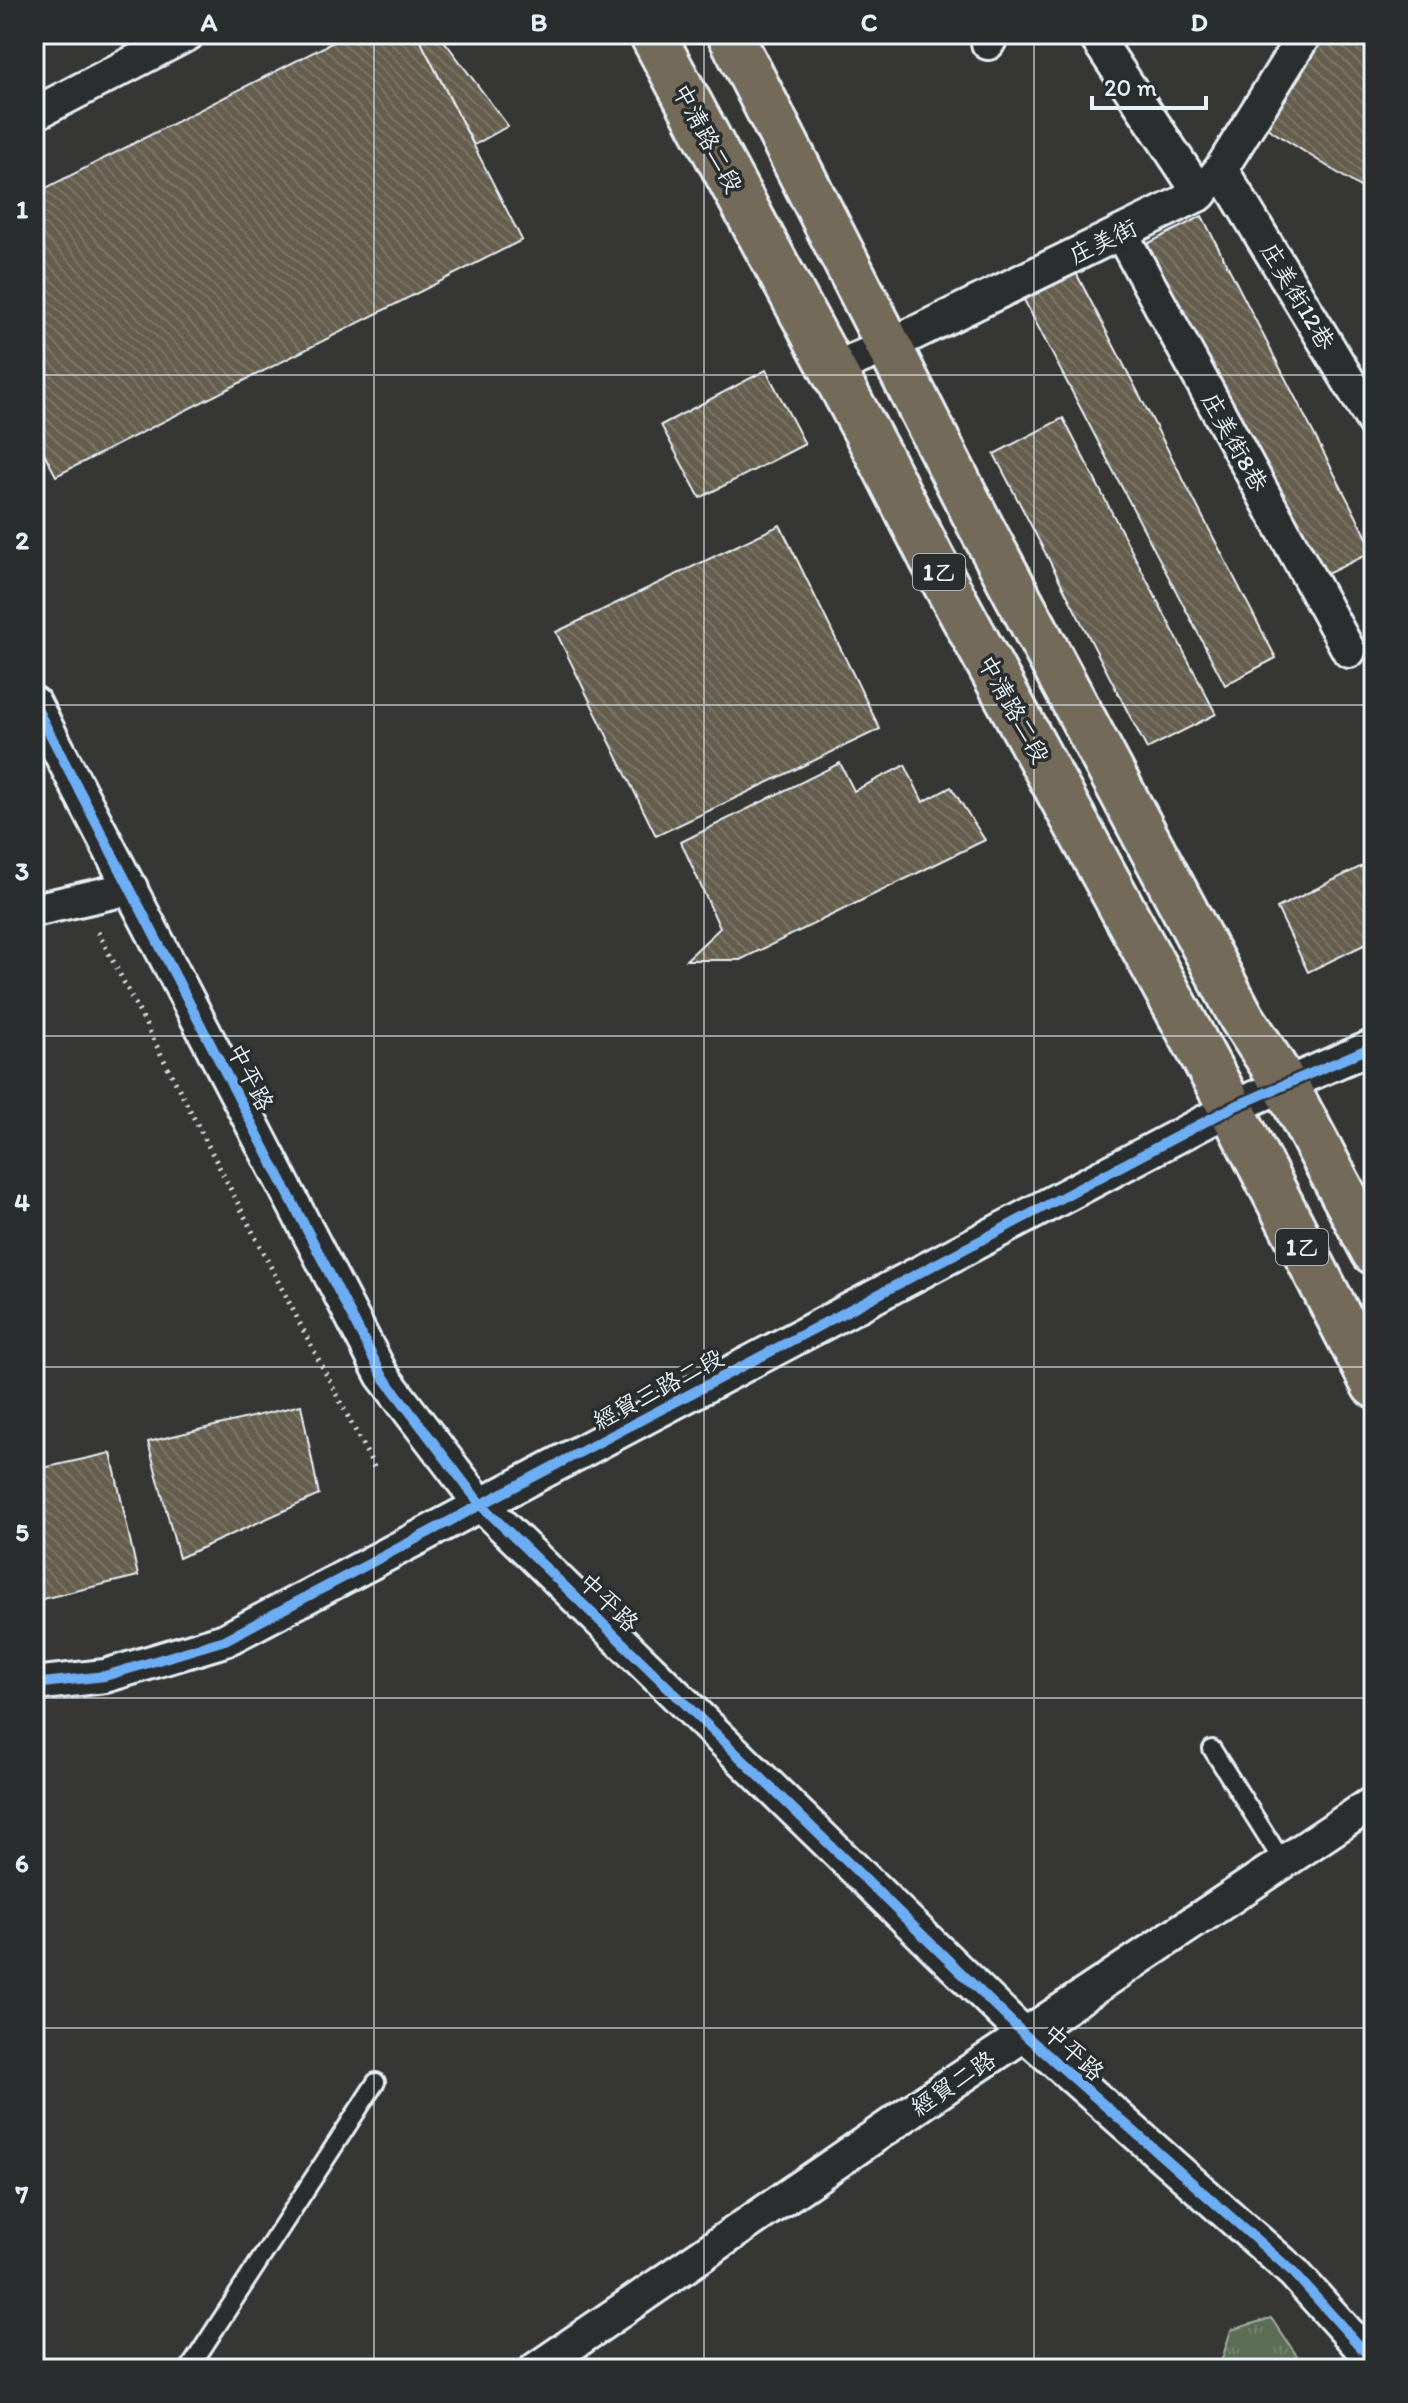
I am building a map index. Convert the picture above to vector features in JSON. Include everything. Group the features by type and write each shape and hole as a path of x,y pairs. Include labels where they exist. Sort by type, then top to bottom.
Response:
{"main road":[{"name":"中清路二段","path":"652,34 932,559 1231,1108 1374,1385"},
{"name":"1乙","path":"730,34 988,540 1234,1004 1286,1086 1374,1252"}],"street":[{"path":"34,114 188,34"},
{"path":"1094,34 1200,194"},
{"name":"庄美街","path":"832,369 890,345 1200,194 1221,169 1305,34"},
{"name":"庄美街12巷","path":"1221,169 1374,423"},
{"name":"庄美街8巷","path":"1121,233 1349,651"},
{"name":"中平路","path":"34,703 382,1375 481,1505 1025,2035 1294,2273 1374,2362"},
{"path":"34,910 131,888"},
{"name":"經貿三路二段","path":"34,1684 105,1676 225,1640 1231,1108 1374,1046"},
{"name":"經貿二路","path":"536,2369 1025,2035 1374,1802"}],"lane":[{"path":"1212,1749 1283,1862"},
{"path":"189,2369 376,2082"}],"path":[{"path":"98,932 375,1469"}],"green space":[{"path":"1271,2318 1306,2369 1219,2369 1231,2330"}],"building":[{"path":"349,34 417,34 522,240 56,476 34,434 34,194"},
{"path":"417,34 439,34 508,126 474,145"},
{"path":"1323,34 1374,34 1374,196 1264,126"},
{"path":"1202,216 1374,551 1315,580 1143,246"},
{"path":"1074,269 1276,658 1225,685 1022,296"},
{"path":"766,370 805,444 700,498 661,425"},
{"path":"1063,418 1216,714 1147,749 994,454"},
{"path":"780,525 880,729 656,836 556,632"},
{"path":"840,763 854,791 905,765 923,802 951,787 985,840 740,960 686,960 720,928 681,842"},
{"path":"1374,860 1374,940 1308,972 1277,908"},
{"path":"301,1405 319,1495 179,1558 148,1442"},
{"path":"111,1453 138,1576 34,1601 34,1470"}],"cycle path":[{"path":"34,703 382,1375 481,1505 1025,2035 1294,2273 1374,2362"},
{"path":"34,1684 105,1676 225,1640 1231,1108 1374,1046"}]}
